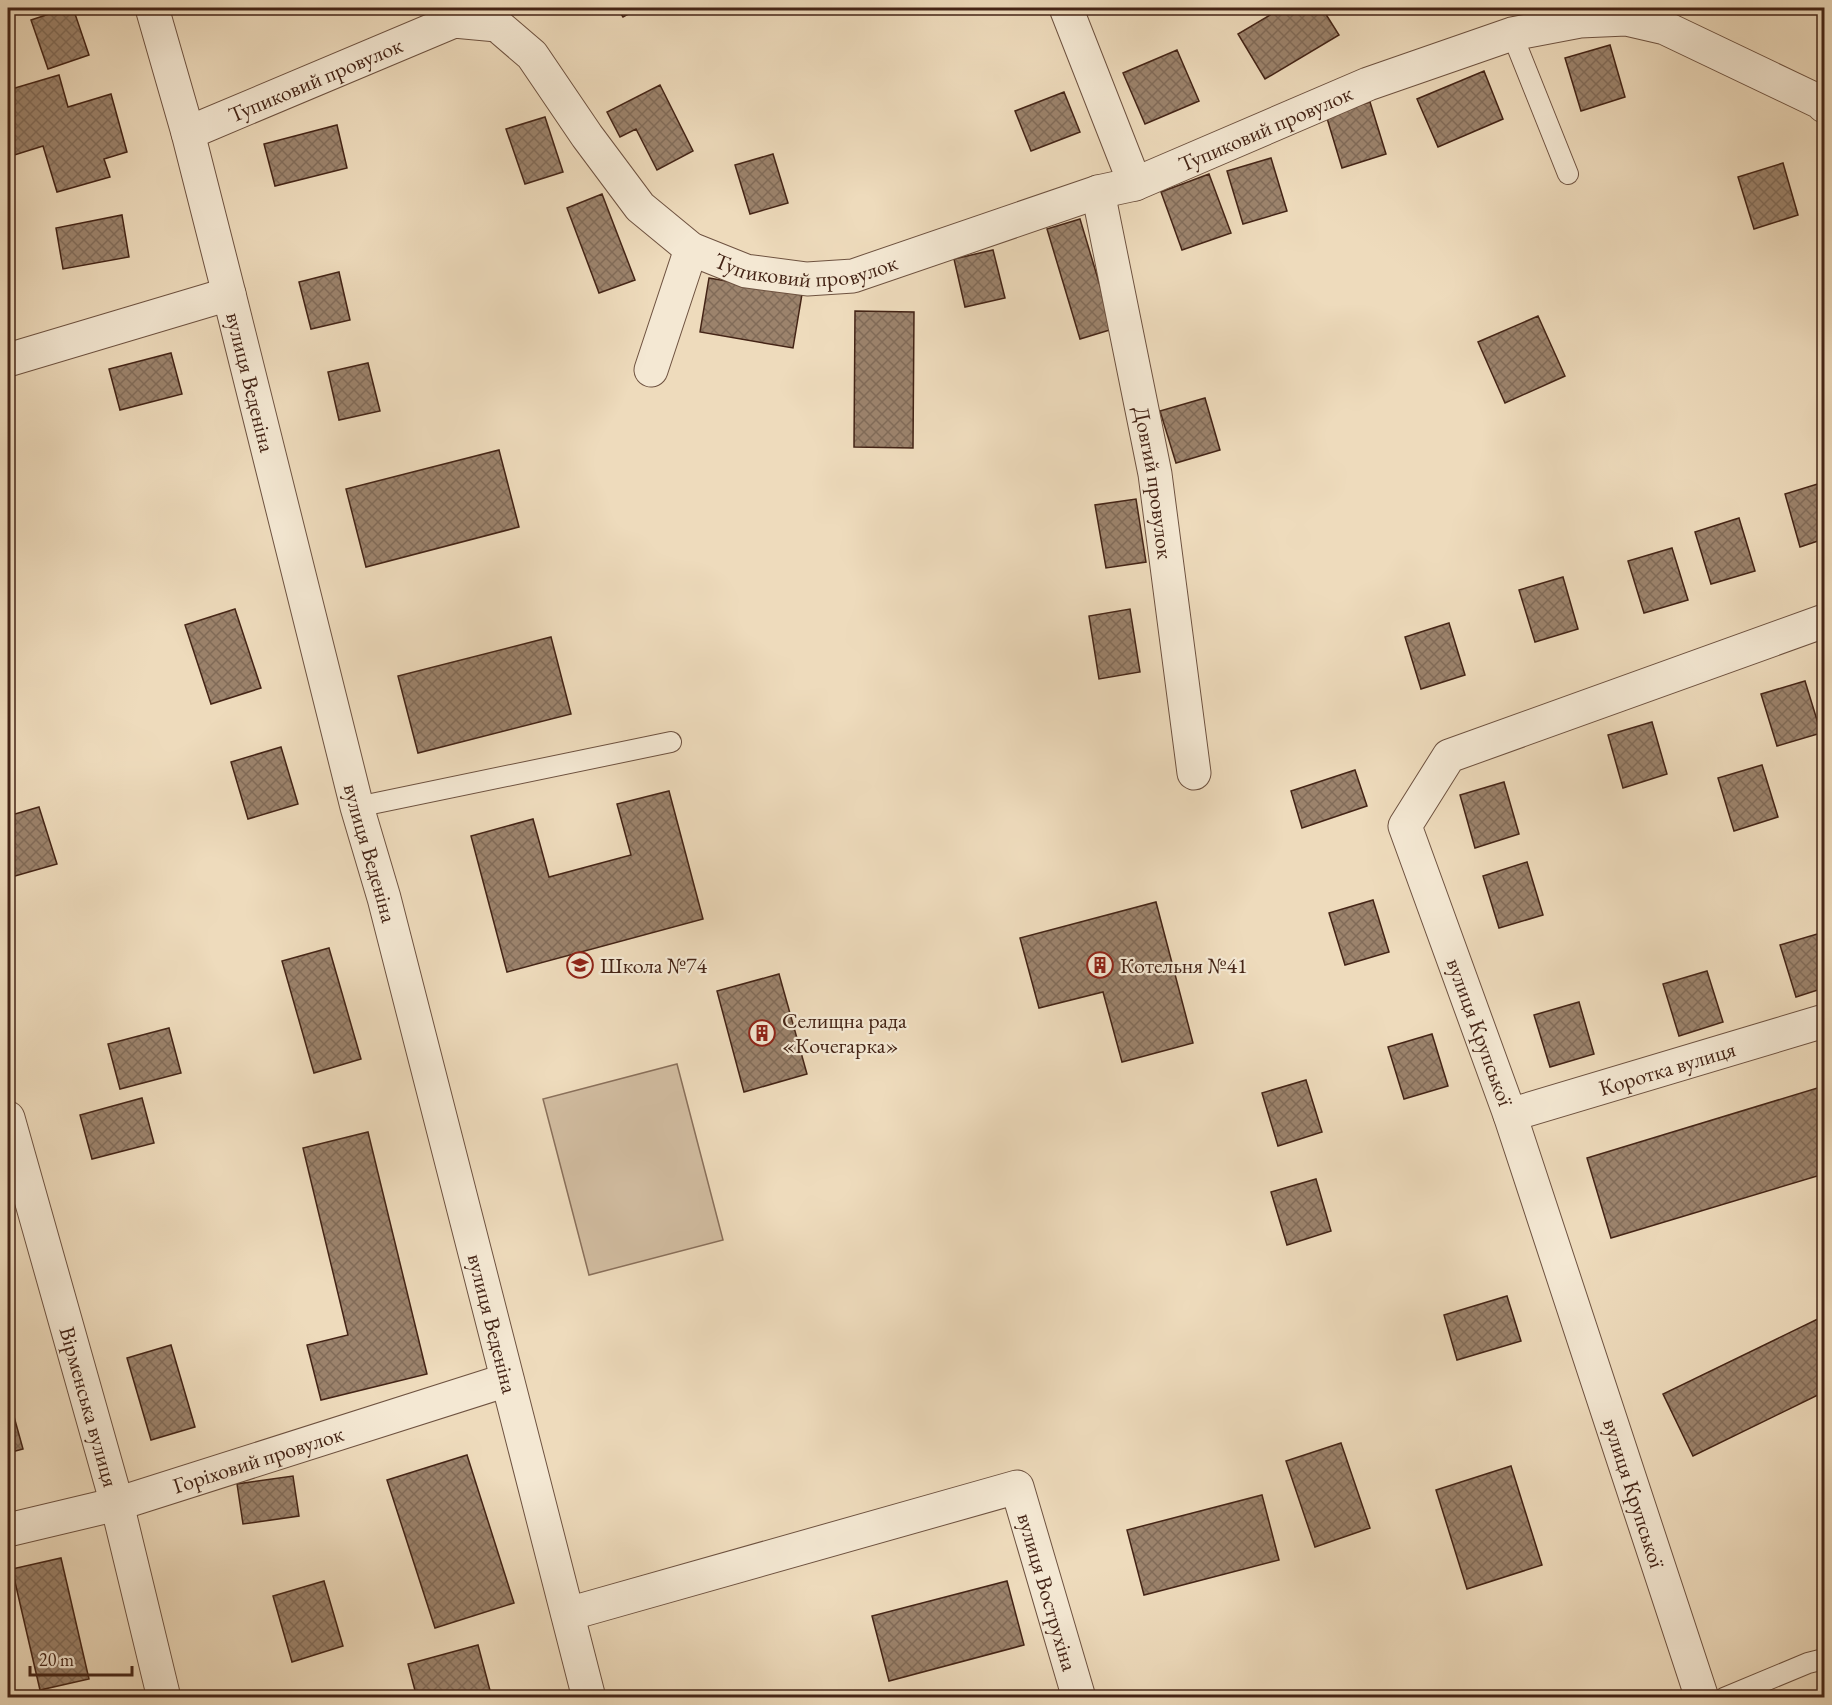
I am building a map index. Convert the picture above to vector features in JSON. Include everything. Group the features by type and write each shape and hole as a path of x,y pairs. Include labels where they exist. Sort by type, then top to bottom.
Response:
{"street":[{"name":"вулиця Веденіна","path":"152,8 188,133 357,807 384,898 589,1698"},
{"path":"1066,8 1135,184"},
{"name":"Тупиковий провулок","path":"188,133 456,14 497,25 532,55 587,136 640,207 691,249 746,271 807,279 853,276 1098,192 1135,184 1368,84 1522,24 1626,20 1665,28 1820,102 1824,106"},
{"name":"Довгий провулок","path":"1098,192 1155,474 1194,773"},
{"path":"651,370 691,249"},
{"path":"8,360 229,294"},
{"name":"вулиця Крупської","path":"1702,1698 1510,1115 1405,826 1449,756 1824,621"},
{"name":"Коротка вулиця","path":"1510,1115 1824,1021"},
{"name":"Вірменська вулиця","path":"8,1118 117,1504 164,1698"},
{"name":"Горіховий провулок","path":"8,1530 117,1504 507,1380"},
{"name":"вулиця Вострухіна","path":"568,1614 1017,1487 1079,1698"}],"lane":[{"path":"1522,24 1568,174"},
{"path":"357,807 671,742"},
{"path":"1724,1698 1816,1661 1824,1648"}],"shaded area":[{"path":"677,1064 723,1240 589,1275 543,1099"}],"building":[{"path":"73,8 89,55 48,69 31,20"},
{"path":"617,8 639,8 623,17"},
{"path":"1279,8 1322,8 1339,35 1265,79 1238,34"},
{"path":"1610,45 1625,97 1581,111 1565,58"},
{"path":"1177,50 1199,101 1145,124 1123,73"},
{"path":"1484,71 1503,119 1438,147 1417,99"},
{"path":"59,75 68,107 111,94 127,152 104,159 110,177 57,192 43,146 8,157 8,120 10,119 8,90"},
{"path":"660,85 693,151 657,170 636,129 620,137 607,112"},
{"path":"1064,92 1080,132 1031,151 1015,111"},
{"path":"1370,102 1386,154 1342,168 1326,115"},
{"path":"545,117 563,172 525,184 506,129"},
{"path":"337,125 347,168 275,186 264,144"},
{"path":"773,154 788,203 750,214 735,165"},
{"path":"1271,158 1287,211 1243,224 1227,171"},
{"path":"1783,163 1798,215 1754,229 1738,177"},
{"path":"1209,174 1231,233 1182,250 1161,192"},
{"path":"602,194 635,280 599,293 567,208"},
{"path":"1824,213 1824,235 1819,215"},
{"path":"122,215 129,257 63,269 56,228"},
{"path":"1080,219 1113,329 1080,339 1047,229"},
{"path":"993,250 1005,298 965,307 954,259"},
{"path":"339,272 350,320 311,329 299,282"},
{"path":"709,278 802,294 793,348 700,332"},
{"path":"855,311 914,312 913,448 854,447"},
{"path":"1538,316 1565,376 1505,403 1478,342"},
{"path":"171,353 182,394 120,410 109,369"},
{"path":"368,363 380,411 339,420 328,372"},
{"path":"1205,398 1220,450 1176,463 1160,411"},
{"path":"499,450 519,527 366,567 346,489"},
{"path":"1824,482 1824,539 1800,547 1785,494"},
{"path":"1136,499 1146,562 1106,568 1095,505"},
{"path":"1739,518 1755,571 1711,584 1695,532"},
{"path":"1672,548 1688,600 1644,613 1628,561"},
{"path":"1563,577 1578,629 1535,642 1519,590"},
{"path":"235,609 261,688 211,704 185,625"},
{"path":"1130,609 1140,672 1099,679 1089,616"},
{"path":"1449,623 1465,675 1421,689 1405,637"},
{"path":"551,637 571,714 418,753 398,676"},
{"path":"1805,681 1821,733 1777,746 1761,694"},
{"path":"1652,722 1667,774 1623,788 1608,735"},
{"path":"281,747 298,804 248,819 231,762"},
{"path":"1762,765 1778,817 1734,831 1718,778"},
{"path":"1355,770 1367,806 1302,828 1291,791"},
{"path":"1504,782 1519,834 1475,848 1460,795"},
{"path":"669,791 703,919 507,972 471,836 533,819 549,877 631,855 617,804"},
{"path":"39,807 57,864 8,878 8,816"},
{"path":"1527,862 1543,915 1499,928 1483,876"},
{"path":"1373,900 1389,952 1345,965 1329,913"},
{"name":"Котельня №41","path":"1156,902 1193,1043 1122,1062 1103,992 1039,1008 1020,938"},
{"path":"1824,932 1824,988 1796,997 1780,945"},
{"path":"329,948 361,1059 314,1073 282,961"},
{"path":"1707,971 1723,1022 1679,1036 1663,984"},
{"name":"Селищна рада «Кочегарка»","path":"779,974 807,1074 744,1092 717,991"},
{"path":"1579,1002 1594,1054 1550,1067 1534,1015"},
{"path":"169,1028 181,1073 120,1089 108,1044"},
{"path":"1432,1034 1448,1086 1404,1099 1388,1047"},
{"path":"1306,1080 1322,1132 1278,1146 1262,1093"},
{"path":"1824,1086 1824,1174 1611,1238 1587,1158"},
{"path":"142,1098 154,1143 92,1159 80,1115"},
{"path":"368,1132 427,1374 321,1400 307,1345 348,1335 303,1148"},
{"path":"1316,1179 1331,1231 1287,1245 1271,1192"},
{"path":"1507,1296 1521,1341 1457,1360 1444,1315"},
{"path":"1824,1316 1824,1392 1693,1456 1663,1394"},
{"path":"171,1345 195,1427 151,1440 127,1358"},
{"path":"8,1395 23,1449 8,1453"},
{"path":"1341,1443 1370,1528 1315,1547 1286,1461"},
{"path":"467,1455 514,1603 435,1628 387,1480"},
{"path":"1511,1466 1542,1565 1467,1589 1436,1490"},
{"path":"293,1476 299,1516 243,1524 237,1484"},
{"path":"1262,1495 1279,1560 1144,1595 1127,1530"},
{"path":"61,1558 89,1679 40,1690 12,1569"},
{"path":"324,1581 343,1646 292,1662 273,1596"},
{"path":"1007,1581 1024,1645 889,1681 872,1616"},
{"path":"478,1645 492,1698 417,1698 408,1664"}],"place":[{"name":"Школа №74","path":"580,965"},
{"name":"Котельня №41","path":"1100,965"},
{"name":"Селищна рада «Кочегарка»","path":"762,1033"}]}
